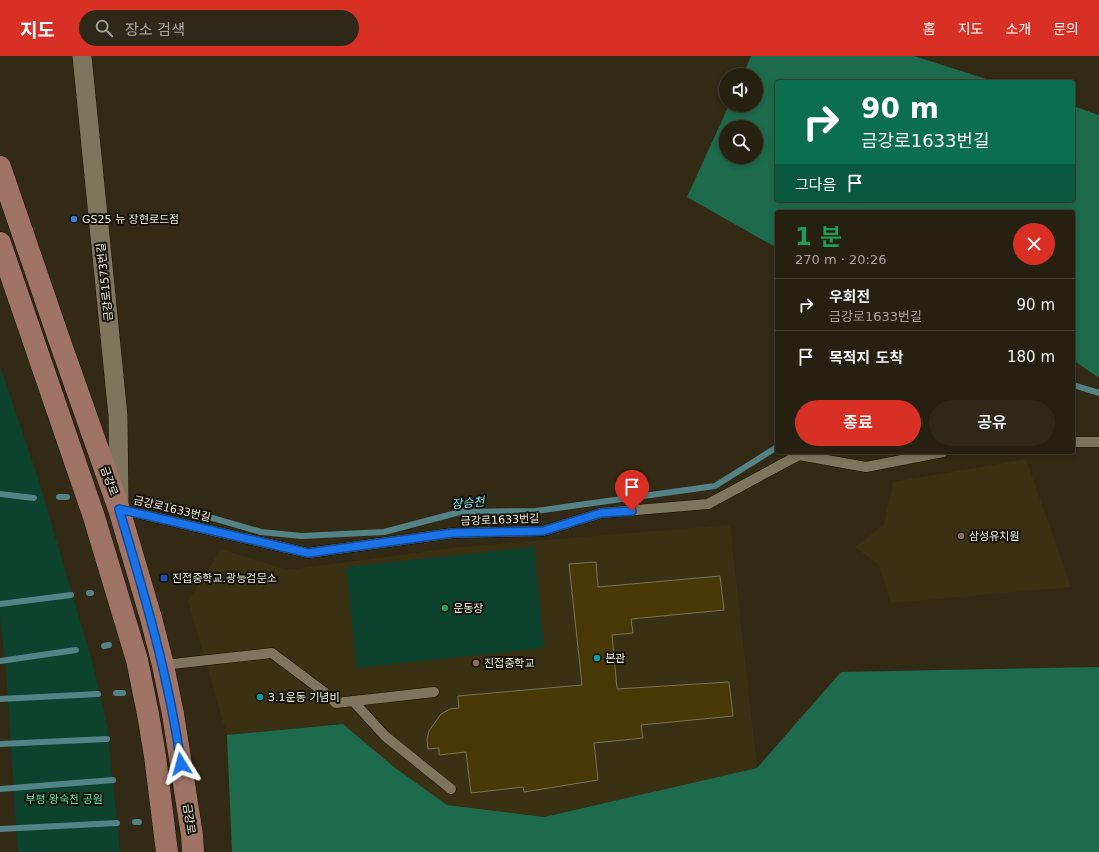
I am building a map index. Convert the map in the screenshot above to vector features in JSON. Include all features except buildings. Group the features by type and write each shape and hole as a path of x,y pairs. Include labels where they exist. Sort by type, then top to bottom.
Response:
{"main road":[{"name":"금강로","path":"0,167 119,509 151,618 163,665 180,750 194,852"},
{"path":"0,243 94,517 137,660 153,742 167,852"}],"street":[{"name":"금강로1573번길","path":"82,56 118,416 119,509"}],"lane":[{"path":"1075,442 1099,442"},
{"name":"금강로1633번길","path":"119,509 308,553 453,533 543,531 601,513 708,504 799,455 866,467 933,454"},
{"path":"163,665 272,653 324,692 336,703 434,692"},
{"path":"353,701 385,736 451,790"}],"shaded area":[{"name":"삼성유치원","path":"1026,459 1071,587 891,603 879,565 855,547 884,525 893,482"},
{"name":"진접중학교","path":"730,525 757,768 544,817 447,805 394,767 343,724 227,735 188,601 221,549 287,570 460,547"}],"green space":[{"path":"751,56 914,56 990,80 775,80 775,202 1075,202 1075,107 1099,115 1099,378 1075,361 1075,210 775,210 775,247 687,197 719,127 719,164 763,164 763,120 722,120 726,112 763,112 763,68 746,68"},
{"name":"부평 왕숙천 공원","path":"0,366 38,478 93,665 107,726 120,852 18,852 6,670 0,616"},
{"name":"운동장","path":"534,547 544,648 357,668 346,567"},
{"path":"1099,667 1099,852 232,852 227,735 343,724 394,767 447,805 544,817 757,768 841,672"}],"waterway":[{"name":"장승천","path":"1075,386 1099,393"},
{"name":"장승천","path":"154,501 261,532 302,536 384,532 460,512 536,511 715,486 775,448"},
{"name":"장승천","path":"0,494 34,498"},
{"name":"장승천","path":"59,497 67,497"},
{"path":"0,604 71,595"},
{"path":"104,646 109,645"},
{"path":"0,661 76,650"},
{"path":"116,693 123,693"},
{"path":"0,699 98,694"},
{"path":"0,744 107,739"},
{"path":"0,789 113,780"},
{"path":"0,829 117,823"}],"place":[{"name":"GS25 뉴 장현로드점","path":"74,219"},
{"name":"삼성유치원","path":"961,536"},
{"name":"진접중학교.광능검문소","path":"164,578"},
{"name":"운동장","path":"445,608"},
{"name":"본관","path":"597,658"},
{"name":"진접중학교","path":"476,663"},
{"name":"3.1운동 기념비","path":"260,697"}],"route":[{"path":"181,764 180,750 163,665 151,618 119,509 308,553 453,533 543,531 601,513 632,511"}]}
